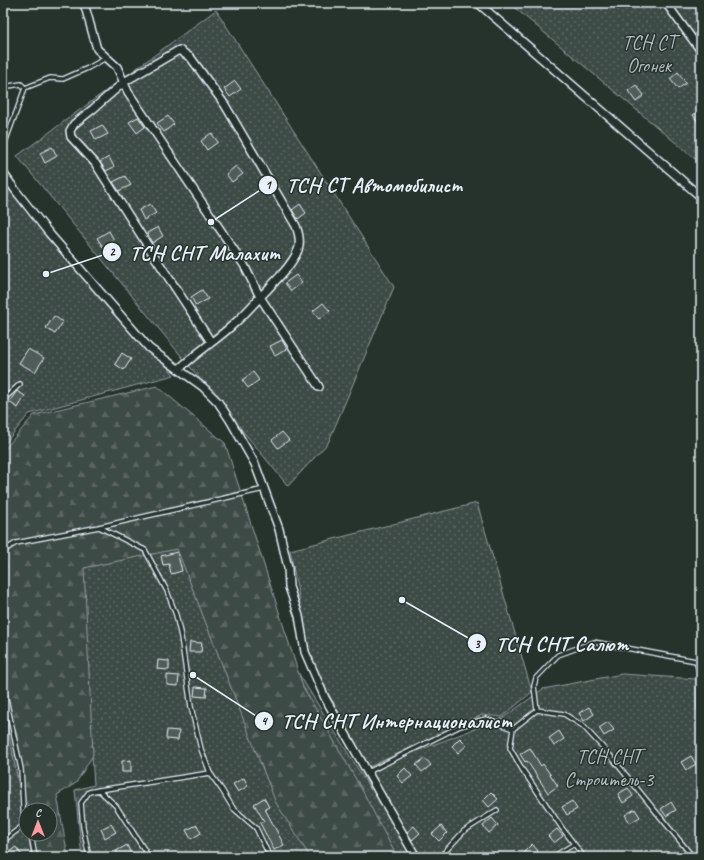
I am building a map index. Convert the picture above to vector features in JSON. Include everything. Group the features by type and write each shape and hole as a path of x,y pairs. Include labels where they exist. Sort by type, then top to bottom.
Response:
{"street":[{"path":"84,3 97,49 117,67 128,92 244,265 260,297 319,387"},
{"path":"478,3 701,197"},
{"path":"666,3 701,51"},
{"path":"179,369 236,322 284,272 298,250 300,242 296,226 225,106 191,58 179,50 124,82 71,126 70,134 95,163 211,342"},
{"path":"3,173 48,232 149,348 203,387 218,402 230,420 255,464 279,529 288,568 289,587 299,616 305,652 325,698 416,857"}],"lane":[{"path":"81,3 87,12"},
{"path":"3,148 25,88 50,78 63,79 106,58"},
{"path":"3,87 21,84 25,88"},
{"path":"3,400 20,384"},
{"path":"3,551 16,543 99,527 264,489"},
{"path":"99,527 145,550 167,590 176,615 181,637 191,707 201,749 210,773 233,808 256,828 270,857"},
{"path":"537,710 534,686 536,678 558,654 594,642 696,661 701,677 701,712"},
{"path":"3,685 20,769 23,802"},
{"path":"584,857 522,769 510,748 513,729 537,710 564,714 583,726 618,765 694,857"},
{"path":"368,772 460,726 486,719 513,729"},
{"path":"90,857 83,827 82,803 89,792 210,773"},
{"path":"99,790 116,806 149,857"},
{"path":"440,857 464,830 497,810"},
{"path":"3,841 18,831"},
{"path":"32,842 35,857"},
{"path":"553,857 574,844"}],"green space":[{"name":"ТСН СТ Огонек","path":"509,3 701,3 701,164"},
{"path":"216,10 394,287 328,443 288,486 17,156"},
{"path":"3,173 174,375 29,414 3,446"},
{"path":"157,386 225,443 303,687 361,788 397,857 310,857 276,803 177,549 84,568 93,755 76,783 57,795 68,857 32,857 29,842 58,842 58,802 22,802 3,703 3,451 34,415"},
{"path":"477,503 532,692 502,717 482,715 369,767 328,693 309,651 290,550"},
{"name":"ТСН СНТ Строитель-3","path":"204,521 371,790 362,772 503,718 543,689 622,674 696,679 696,709 701,716 701,857 82,857 75,790 94,785 79,565"},
{"path":"3,676 25,802 18,802 18,842 35,842 38,857 3,857"}],"building":[{"path":"678,72 686,83 678,89 670,79"},
{"path":"235,81 241,89 230,97 224,89"},
{"path":"636,85 644,95 636,102 628,91"},
{"path":"701,109 701,126 693,115"},
{"path":"168,116 174,124 164,132 157,123"},
{"path":"138,117 145,127 137,133 129,122"},
{"path":"102,125 108,134 96,140 91,131"},
{"path":"211,133 218,142 207,150 201,141"},
{"path":"52,147 57,156 45,163 40,153"},
{"path":"109,157 114,167 106,171 100,162"},
{"path":"236,166 243,174 232,182 226,174"},
{"path":"125,176 131,185 119,191 113,182"},
{"path":"150,204 156,213 144,220 139,210"},
{"path":"300,204 306,213 298,219 292,210"},
{"path":"158,227 163,236 152,243 147,233"},
{"path":"109,231 114,240 103,247 97,238"},
{"path":"296,275 302,283 291,291 285,283"},
{"path":"202,290 208,299 196,306 191,297"},
{"path":"323,303 330,311 319,319 313,311"},
{"path":"54,316 63,322 55,334 46,328"},
{"path":"282,340 287,349 275,356 270,346"},
{"path":"28,349 44,358 35,372 19,363"},
{"path":"122,353 131,359 124,370 115,364"},
{"path":"253,372 259,380 248,388 242,380"},
{"path":"17,391 25,396 18,408 9,402"},
{"path":"282,432 289,440 278,448 272,440"},
{"path":"177,552 182,571 171,574 169,564 163,565 161,556"},
{"path":"190,642 202,643 201,652 189,652"},
{"path":"158,660 169,661 169,670 157,669"},
{"path":"167,675 179,676 178,686 167,685"},
{"path":"195,687 207,688 206,697 194,696"},
{"path":"589,707 594,714 584,721 579,713"},
{"path":"608,722 614,730 604,736 599,728"},
{"path":"167,730 179,731 178,740 166,739"},
{"path":"559,731 564,739 554,746 549,738"},
{"path":"460,738 467,745 458,753 452,746"},
{"path":"530,748 541,766 543,764 558,786 548,793 527,761 525,762 520,754"},
{"path":"691,756 696,764 686,770 681,762"},
{"path":"425,758 431,765 422,772 416,765"},
{"path":"131,760 131,772 122,772 122,761"},
{"path":"405,768 412,776 403,783 397,776"},
{"path":"244,778 248,786 238,792 233,784"},
{"path":"628,788 633,796 623,803 618,794"},
{"path":"491,792 498,799 489,807 483,800"},
{"path":"264,798 269,807 265,809 284,845 274,850 260,823 264,821 254,804"},
{"path":"572,801 577,809 567,815 562,807"},
{"path":"671,802 676,810 666,816 661,809"},
{"path":"635,809 640,817 630,823 625,815"},
{"path":"492,818 498,825 489,833 483,826"},
{"path":"111,824 116,832 105,838 101,829"},
{"path":"197,825 201,833 191,839 186,830"},
{"path":"414,826 420,833 412,840 407,832"},
{"path":"441,826 447,833 439,841 432,834"},
{"path":"557,829 563,836 554,843 548,836"},
{"path":"532,844 538,851 532,857 528,857 524,852"},
{"path":"127,845 131,854 125,857 120,857 116,851"},
{"path":"16,847 23,857 3,857 3,856"}],"place":[{"name":"ТСН СТ Автомобилист","path":"211,222"},
{"name":"ТСН СНТ Малахит","path":"46,274"},
{"name":"ТСН СНТ Салют","path":"402,600"},
{"name":"ТСН СНТ Интернационалист","path":"193,675"}]}
